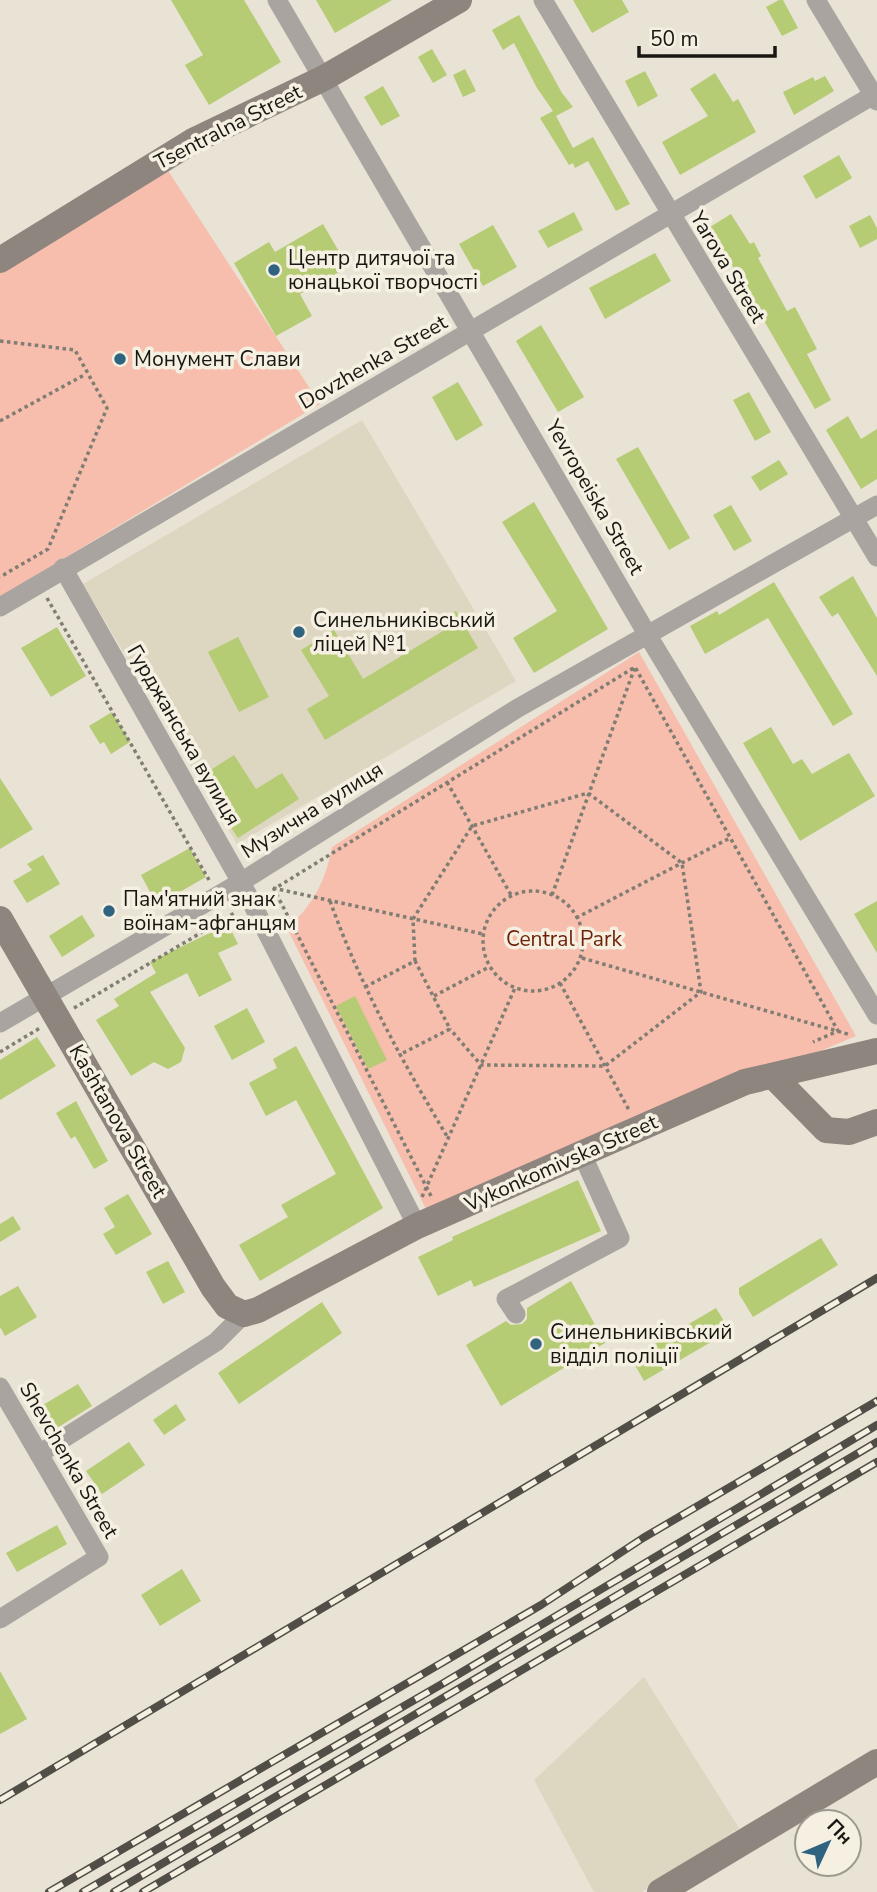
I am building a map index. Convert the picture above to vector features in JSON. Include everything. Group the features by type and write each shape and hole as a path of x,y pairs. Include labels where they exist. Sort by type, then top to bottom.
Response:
{"street":[{"name":"Yevropeiska Street","path":"277,0 647,634 877,1015"},
{"name":"Tsentralna Street","path":"0,260 193,141 324,78 458,0"},
{"name":"Yarova Street","path":"543,0 668,214 877,557"},
{"path":"816,0 876,96"},
{"name":"Dovzhenka Street","path":"0,607 668,214 876,96"},
{"name":"Музична вулиця","path":"0,1023 52,1007 218,896 518,708 877,505"},
{"name":"Гурджанська вулиця","path":"63,568 241,882 415,1218"},
{"name":"Kashtanova Street","path":"0,919 213,1287 227,1306 251,1312"},
{"name":"Vykonkomivska Street","path":"39,1454 216,1342 251,1312 415,1218 582,1154 745,1082 773,1076 867,1043"},
{"path":"773,1076 826,1130 849,1132 877,1122"},
{"path":"516,1314 506,1299 620,1238 582,1154"},
{"name":"Shevchenka Street","path":"0,1387 99,1557 0,1619"},
{"path":"660,1892 877,1762"}],"path":[{"path":"0,341 75,350 107,408 48,549 0,577"},
{"path":"0,421 86,374"},
{"path":"26,562 229,915"},
{"path":"552,895 647,634"},
{"path":"0,1052 52,1007 274,889 635,667"},
{"path":"635,667 838,1031"},
{"path":"447,782 511,895"},
{"path":"588,793 472,826 413,919 415,961 450,1029 481,1065 605,1066 701,992"},
{"path":"588,793 682,863 701,992"},
{"path":"576,918 730,837"},
{"path":"262,869 435,1203 415,1218"},
{"path":"274,889 483,934"},
{"path":"528,891 552,895 571,909 576,918 583,938 582,958 560,983 548,989 531,991 515,988 500,980 489,967 483,951 487,918 511,895 528,891"},
{"path":"330,901 349,956 399,1055 448,1138"},
{"path":"582,958 838,1031 867,1043"},
{"path":"365,987 415,961"},
{"path":"434,996 489,967"},
{"path":"560,983 634,1118"},
{"path":"415,1218 426,1187 515,988"},
{"path":"399,1055 450,1029"},
{"path":"800,1047 838,1031"}],"shaded area":[{"name":"Синельниківський ліцей №1","path":"362,420 516,681 237,844 83,584"},
{"path":"644,1677 739,1828 642,1892 594,1892 534,1780"}],"green space":[{"path":"167,169 320,404 0,597 0,270"},
{"name":"Central Park","path":"639,652 856,1036 429,1215 287,928 304,911 317,892 332,847"}],"building":[{"path":"171,0 244,0 281,62 209,105 185,65 203,55"},
{"path":"316,0 392,0 335,33"},
{"path":"573,0 622,0 629,12 592,33"},
{"path":"783,0 798,28 782,36 766,7"},
{"path":"519,15 562,93 573,107 556,116 573,148 593,137 630,204 616,211 588,161 575,168 573,163 569,165 540,118 553,111 537,88 514,43 503,50 492,30"},
{"path":"432,49 447,75 433,83 418,57"},
{"path":"465,69 476,91 463,97 453,75"},
{"path":"645,71 658,96 638,107 625,81"},
{"path":"715,73 733,102 738,99 756,132 680,175 662,142 708,116 690,89"},
{"path":"825,76 834,91 794,115 783,92 813,77 815,81"},
{"path":"383,86 400,116 381,126 364,97"},
{"path":"839,155 852,178 816,199 803,176"},
{"path":"574,212 583,230 548,248 538,231"},
{"path":"731,214 750,244 754,242 761,256 758,258 787,311 795,307 817,349 807,354 831,400 815,409 710,227"},
{"path":"870,215 877,228 877,239 860,248 849,226"},
{"path":"323,224 348,267 300,294 312,316 276,336 234,263 269,242 275,252"},
{"path":"493,225 517,267 483,286 459,244"},
{"path":"655,253 671,281 605,319 589,288"},
{"path":"541,325 584,397 558,412 516,341"},
{"path":"458,382 483,425 456,441 432,397"},
{"path":"749,392 771,432 755,441 733,400"},
{"path":"848,416 861,439 877,429 877,479 861,489 826,430"},
{"path":"638,447 690,538 669,550 616,459"},
{"path":"779,460 788,474 760,491 751,477"},
{"path":"534,502 608,629 534,673 513,638 557,611 502,522"},
{"path":"731,505 752,541 734,551 713,515"},
{"path":"853,576 877,618 877,676 838,613 832,617 819,597"},
{"path":"774,582 853,714 833,726 768,618 705,654 690,626 717,611 719,615"},
{"path":"456,611 478,648 325,740 307,709 329,696 301,650 334,630 363,679 443,631 437,622"},
{"path":"57,627 86,676 51,697 21,648"},
{"path":"238,637 269,697 239,712 208,652"},
{"path":"112,712 130,742 111,754 104,742 100,744 89,726"},
{"path":"771,727 793,764 802,759 812,774 849,753 875,796 800,841 743,743"},
{"path":"234,755 256,789 282,773 299,799 238,838 223,815 233,808 209,771"},
{"path":"0,778 33,829 0,849"},
{"path":"190,848 206,877 157,905 141,875"},
{"path":"43,855 60,884 27,903 13,881 32,870 27,864"},
{"path":"877,901 877,953 854,914"},
{"path":"82,915 95,936 62,957 49,936"},
{"path":"228,924 238,944 218,953 232,980 199,997 187,973 150,992 185,1048 181,1062 168,1069 154,1062 131,1076 96,1020 119,1006 114,999 156,973 150,962"},
{"path":"355,996 387,1060 368,1069 336,1006"},
{"path":"247,1008 265,1042 232,1060 214,1026"},
{"path":"37,1037 56,1066 0,1100 0,1060"},
{"path":"296,1046 383,1208 260,1281 239,1245 288,1217 281,1205 336,1174 296,1100 266,1116 249,1083 277,1068 273,1059"},
{"path":"76,1101 108,1161 94,1169 75,1136 71,1139 56,1113"},
{"path":"578,1180 601,1231 474,1287 471,1280 438,1296 418,1257 453,1240 452,1237"},
{"path":"128,1194 152,1234 116,1255 103,1234 115,1227 104,1208"},
{"path":"13,1216 21,1229 0,1242 0,1224"},
{"path":"821,1238 838,1265 753,1317 739,1294 739,1288"},
{"path":"168,1261 185,1292 163,1304 146,1272"},
{"name":"Синельниківський відділ поліції","path":"571,1281 605,1343 501,1406 466,1345 506,1321 511,1325 522,1324 527,1319 527,1308"},
{"path":"18,1286 37,1317 5,1336 0,1327 0,1296"},
{"path":"322,1302 342,1333 239,1404 218,1373"},
{"path":"716,1308 730,1331 644,1381 631,1358"},
{"path":"78,1384 92,1406 57,1428 43,1405"},
{"path":"176,1404 186,1420 164,1435 153,1420"},
{"path":"129,1442 145,1465 102,1494 86,1471"},
{"path":"57,1525 67,1544 17,1572 6,1553"},
{"path":"182,1569 201,1601 160,1626 141,1595"},
{"path":"0,1671 27,1719 0,1734"}],"railway":[{"path":"0,1800 877,1278"},
{"path":"49,1892 541,1605 643,1538 877,1401"},
{"path":"83,1892 442,1684 877,1425"},
{"path":"114,1892 877,1442"},
{"path":"143,1892 877,1462"}],"place":[{"name":"Центр дитячої та юнацької творчості","path":"274,270"},
{"name":"Монумент Слави","path":"120,359"},
{"name":"Синельниківський ліцей №1","path":"299,632"},
{"name":"Пам'ятний знак воїнам-афганцям","path":"109,911"},
{"name":"Синельниківський відділ поліції","path":"536,1344"}]}
